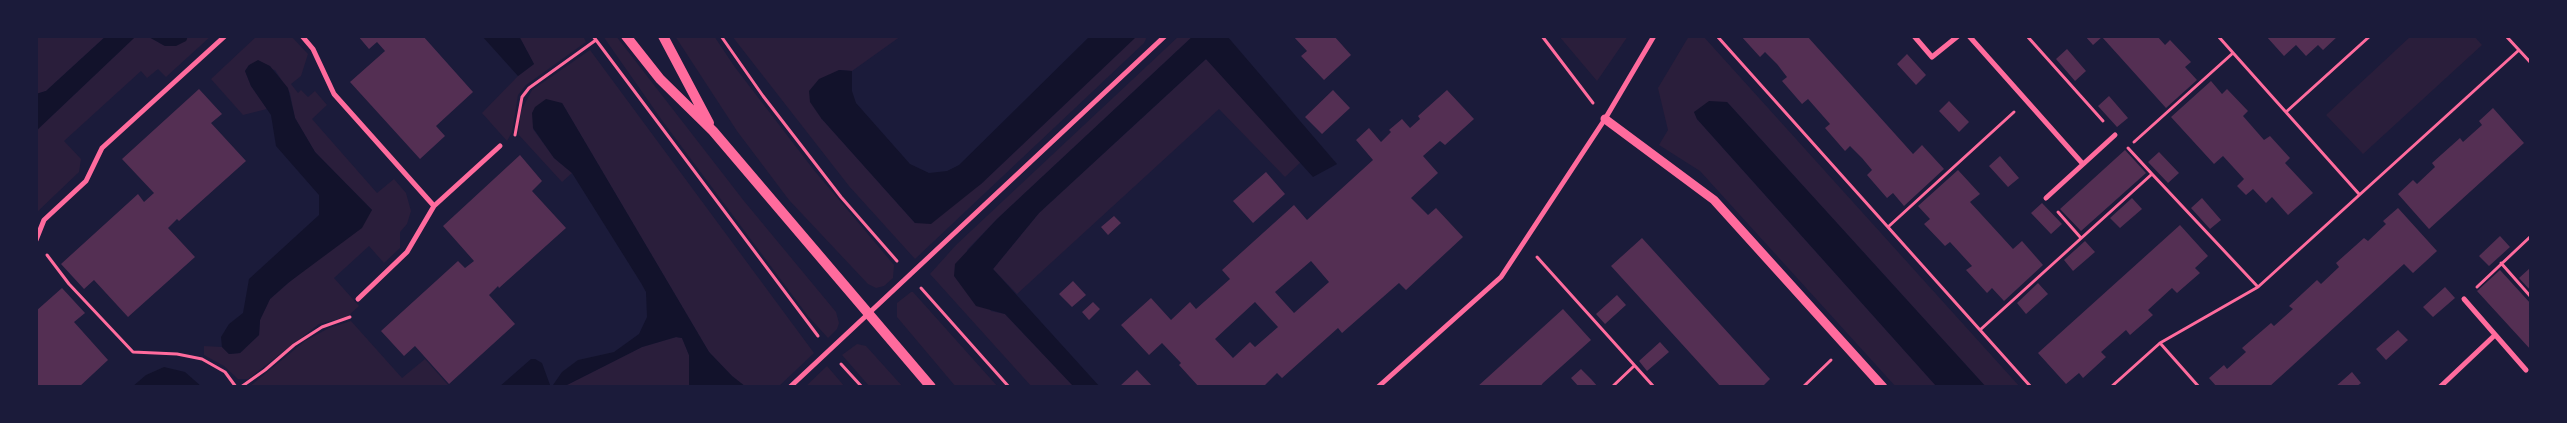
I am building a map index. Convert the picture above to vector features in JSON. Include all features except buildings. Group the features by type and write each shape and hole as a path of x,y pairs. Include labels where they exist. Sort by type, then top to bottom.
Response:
{"main road":[{"path":"626,36 660,79 713,131 931,387"},
{"path":"663,36 713,131"}],"street":[{"path":"36,240 44,220 86,181 102,148 225,36"},
{"path":"302,36 313,49 334,94 434,206"},
{"path":"790,387 1166,36"},
{"path":"1378,387 1501,277 1605,119 1654,36"},
{"path":"1914,36 1932,58 1958,36"},
{"path":"1969,36 2082,163"},
{"path":"1605,119 1714,200 1883,387"},
{"path":"2046,198 2082,163 2116,135"},
{"path":"358,299 407,252 434,206 500,146"},
{"path":"2464,300 2526,370"},
{"path":"2440,387 2495,335"}],"path":[{"path":"593,36 829,350 862,387"},
{"path":"721,36 763,96 841,197 1009,387"},
{"path":"1542,36 1605,119"},
{"path":"1717,36 2032,387"},
{"path":"2027,36 2116,135 2258,287"},
{"path":"2218,36 2359,194"},
{"path":"2286,112 2370,36"},
{"path":"2506,36 2531,63"},
{"path":"500,146 510,144 514,140 522,97 529,88 596,40"},
{"path":"2111,387 2160,343 2258,287 2519,50"},
{"path":"2128,147 2233,53"},
{"path":"1888,226 2027,100"},
{"path":"1980,330 2152,174"},
{"path":"2046,198 2081,238"},
{"path":"2464,300 2531,236"},
{"path":"1524,243 1654,387"},
{"path":"42,249 69,284 133,352 177,354 202,359 225,372 236,387"},
{"path":"2501,264 2531,297"},
{"path":"241,387 265,370 294,345 315,332 354,316 358,299"},
{"path":"2160,343 2199,387"},
{"path":"1802,387 1845,345"},
{"path":"1612,387 1634,366"}],"shaded area":[{"path":"36,36 106,36 46,91 36,94"},
{"path":"106,36 139,36 134,38 36,131 36,94 46,91"},
{"path":"139,36 149,37 165,46 186,41 188,36 211,36 166,77 158,69 147,78 141,71 64,141 81,159 79,172 36,213 36,131 134,38"},
{"path":"142,36 188,36 186,41 176,46 165,46 149,37"},
{"path":"257,36 291,36 308,54 301,76 291,84 298,93 301,90 308,97 315,91 327,105 312,119 377,193 394,179 406,193 411,211 407,224 400,232 400,248 384,263 369,246 334,278 359,306 347,317 319,324 248,379 238,379 224,366 204,355 204,346 222,347 229,354 240,353 259,335 260,320 270,299 372,210 315,152 295,118 290,93 275,70 249,65 245,71 251,86 267,109 243,115 211,79"},
{"path":"482,36 519,36 534,64 518,76"},
{"path":"519,36 583,36 586,42 526,85 518,95 512,132 507,141 482,113 518,76 534,64"},
{"path":"603,36 616,36 744,201 836,312 839,323 837,329 828,338 808,316 661,119"},
{"path":"675,36 714,36 734,66 813,169 894,265 893,278 884,286 876,288 868,284 789,200 737,131"},
{"path":"732,36 901,36 852,71 839,70 821,118 915,223 981,184 1137,36 1145,36 1146,39 1144,43 915,259 849,186"},
{"path":"1090,36 1137,36 981,184 931,224 915,223 821,118 810,102 809,91 819,79 839,70 852,71 852,91 856,103 910,164 929,173 947,171 959,165"},
{"path":"1179,36 1193,36 997,219 967,250 991,311 1005,314 1074,387 1032,387 930,274 956,245"},
{"path":"1193,36 1227,36 1337,164 1313,177 1206,59 1039,213 993,269 1100,387 1074,387 1005,314 976,306 954,276 955,264 997,219"},
{"path":"1559,36 1628,36 1597,81"},
{"path":"1689,36 1703,36 2020,387 1986,387 1727,102 1694,112 1697,119 1937,387 1896,387 1700,171 1659,145 1668,130 1658,88"},
{"path":"2411,36 2474,36 2482,45 2363,154 2326,115"},
{"path":"590,50 814,353 778,387 746,387 732,376 709,352 562,103 533,129 554,158 572,173 562,182 518,134 521,111 532,90"},
{"path":"1206,59 1301,162 1285,177 1219,109 1017,294 993,269 1039,213"},
{"path":"258,60 270,66 288,88 295,118 315,152 372,210 362,228 288,283 270,299 260,320 259,335 240,353 229,354 222,347 221,337 229,324 243,313 249,279 319,215 319,195 276,146 271,115 251,86 245,71 249,65"},
{"path":"546,99 562,103 709,352 732,376 746,387 689,387 689,355 682,338 676,337 642,347 563,387 499,387 531,359 542,363 550,385 553,385 562,372 578,360 614,352 639,334 647,317 646,292 641,283 572,173 554,158 533,128 532,113 535,107"},
{"path":"1709,101 1727,102 1986,387 1937,387 1697,119 1694,112"},
{"path":"911,292 998,387 956,387 897,317 897,303"},
{"path":"351,321 402,378 425,359 450,387 249,387 305,341 329,328"},
{"path":"676,337 682,338 689,355 689,387 563,387 642,347"},
{"path":"857,344 866,346 903,387 870,387 842,355"},
{"path":"827,366 845,387 805,387"},
{"path":"164,367 185,372 202,387 132,387 146,375"}]}
